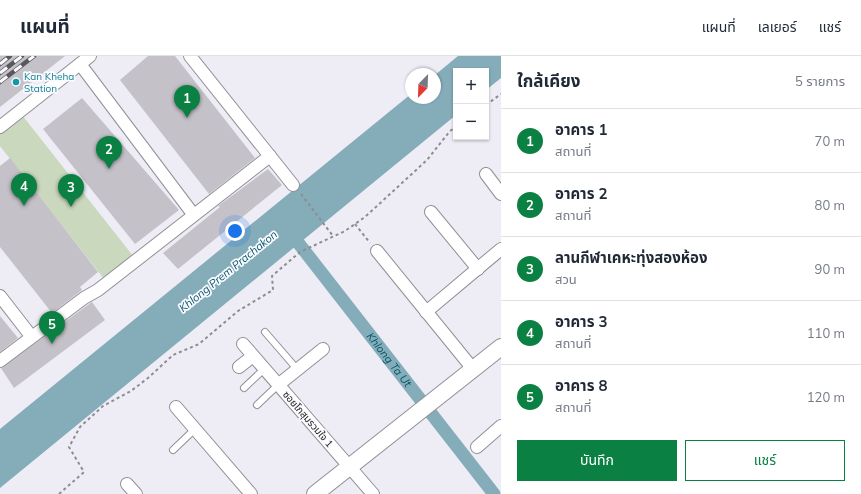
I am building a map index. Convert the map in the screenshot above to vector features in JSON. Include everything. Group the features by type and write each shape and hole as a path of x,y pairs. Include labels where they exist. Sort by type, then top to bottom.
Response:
{"street":[{"path":"0,127 90,56"},
{"path":"190,56 296,189"},
{"path":"80,64 193,214"},
{"path":"0,362 31,336 84,298 98,290 193,214 270,156"},
{"path":"486,174 501,194"},
{"path":"431,212 478,269"},
{"path":"426,312 501,249"},
{"path":"377,252 473,368"},
{"path":"0,296 31,336"},
{"name":"ซอยโกสุมรวมใจ 1","path":"243,344 373,494"},
{"path":"315,494 501,347"},
{"path":"278,385 323,349"},
{"path":"239,367 253,356"},
{"path":"176,407 251,494"},
{"path":"477,447 500,428"},
{"path":"127,484 136,494"}],"lane":[{"path":"265,332 297,369"},
{"path":"244,388 264,369"},
{"path":"257,405 278,385"},
{"path":"173,450 195,429"}],"path":[{"path":"487,104 501,94"},
{"path":"59,494 84,472 69,447 80,427 104,406 131,391 148,378 173,355 198,344 238,311 273,290 272,276 300,252 333,236 365,217 427,160 453,129"},
{"path":"296,189 333,236"},
{"path":"355,224 377,252"}],"green space":[{"path":"22,115 133,256 104,279 0,146 0,133"}],"water":[{"name":"Khlong Prem Prachakon","path":"458,56 501,56 501,78 489,88 489,68 453,68 453,117 0,488 0,429 405,99 405,104 441,104 441,70"}],"building":[{"name":"Kan Kheha Station","path":"0,56 65,56 0,107"},
{"path":"148,56 175,56 255,158 209,194 120,80"},
{"path":"82,98 179,210 135,244 43,129"},
{"path":"10,158 98,272 80,287 82,290 52,313 0,247 0,166"},
{"path":"268,169 282,185 178,269 163,253 220,207 218,206"},
{"path":"92,302 105,320 14,388 1,368"},
{"path":"0,316 18,338 0,352"}],"waterway":[{"name":"Khlong Ta Ut","path":"289,231 494,494"}],"railway":[{"path":"0,64 10,56"},
{"path":"0,73 22,56"},
{"path":"0,82 34,56"}],"place":[{"name":"Kan Kheha Station","path":"16,82"},
{"name":"อาคาร 1","path":"187,118"},
{"name":"อาคาร 2","path":"109,169"},
{"name":"อาคาร 3","path":"24,206"},
{"name":"ลานกีฬาเคหะทุ่งสองห้อง","path":"71,207"},
{"name":"อาคาร 8","path":"52,344"}]}
